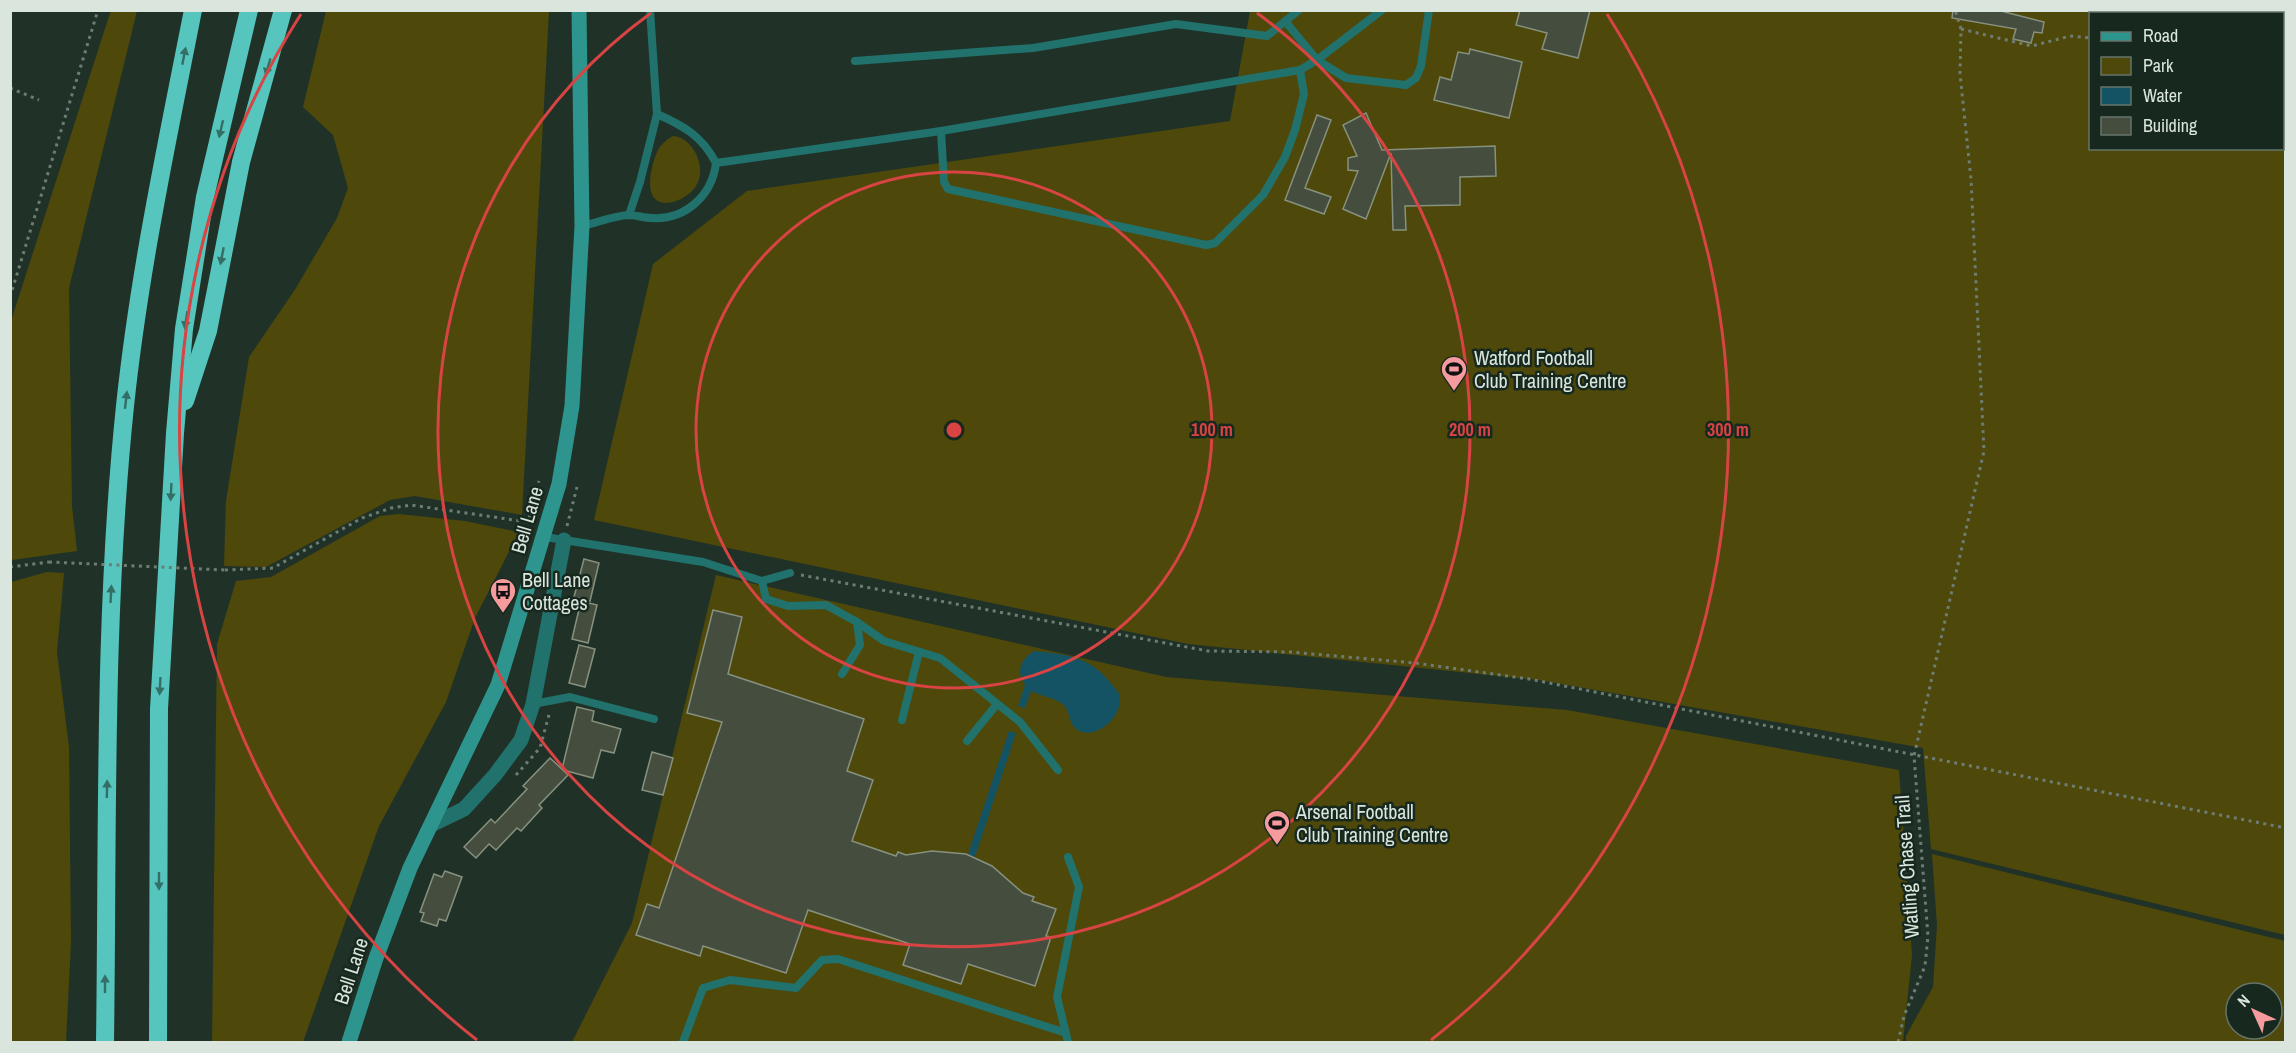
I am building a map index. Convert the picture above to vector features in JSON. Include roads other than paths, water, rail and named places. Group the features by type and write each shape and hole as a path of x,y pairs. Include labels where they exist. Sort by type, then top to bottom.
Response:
{"highway":[{"path":"105,1042 105,860 111,593 125,408 139,291 193,10"},
{"path":"158,1042 159,709 175,433 184,329 205,198 249,10"},
{"path":"175,433 208,331 241,162 283,10"}],"main road":[{"name":"Bell Lane","path":"350,1042 380,948 410,868 498,685 559,484 572,406 582,226 579,10"}],"street":[{"path":"432,825 464,809 495,775 521,740 533,704 564,540"}],"lane":[{"path":"629,215 657,114 650,10"},
{"path":"855,61 1033,48 1176,24 1267,36 1299,10"},
{"path":"716,163 941,131 1300,70 1317,60 1382,10"},
{"path":"1285,21 1317,60 1346,78 1381,84 1406,85 1416,78 1421,66 1429,10"},
{"path":"941,131 944,182 948,189 1206,245 1215,243 1263,195 1285,158 1304,94 1300,70"},
{"path":"582,226 629,215 652,219 675,216 700,200 709,188 715,176 716,163 707,146 682,125 657,114"},
{"path":"544,537 703,562 762,581 790,573"},
{"path":"762,581 766,599 788,606 826,606 857,622 884,640 940,658 1020,722 1058,770"},
{"path":"842,674 860,645 857,622"},
{"path":"902,720 919,652"},
{"path":"533,704 570,697 654,719"},
{"path":"966,741 997,704"},
{"path":"1068,857 1079,887 1057,997 1068,1042"},
{"path":"683,1042 703,988 730,980 796,988 822,960 838,959 1066,1033"}],"water":[{"path":"1034,651 1074,657 1093,666 1120,695 1116,714 1101,729 1084,733 1074,727 1064,705 1054,699 1031,691 1025,708 1018,706 1025,685 1022,680 1021,666 1025,658"},
{"path":"1009,731 1016,733 975,857 968,854"}],"place":[{"name":"Watford Football Club Training Centre","path":"1454,392"},
{"name":"Bell Lane Cottages","path":"503,614"},
{"name":"Arsenal Football Club Training Centre","path":"1277,846"}]}
